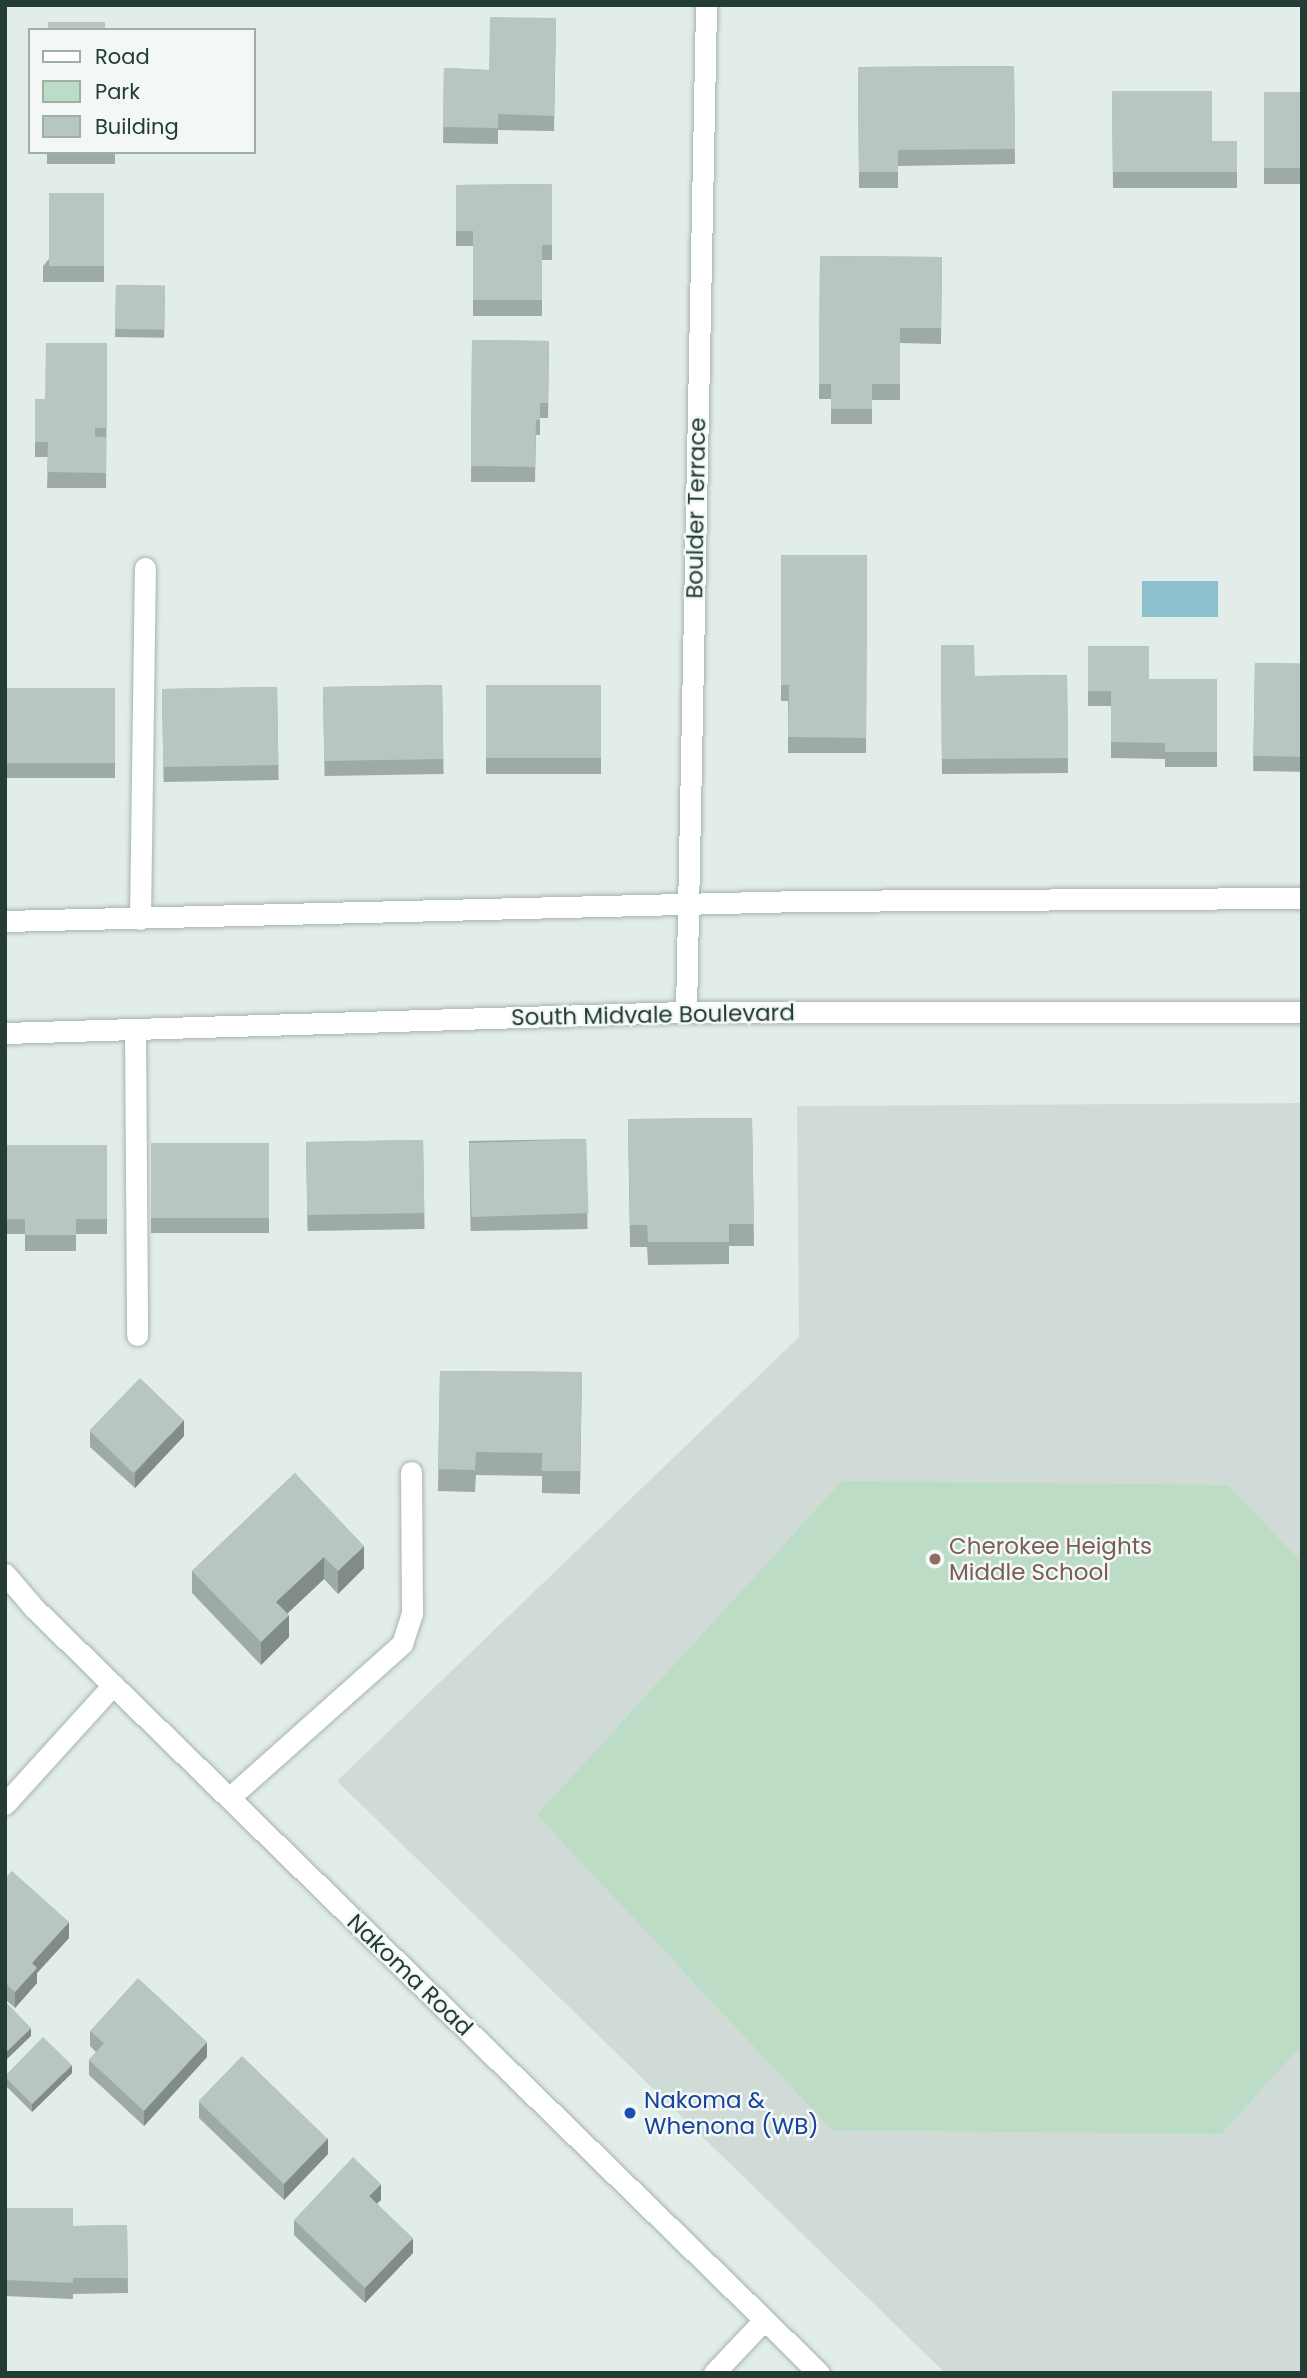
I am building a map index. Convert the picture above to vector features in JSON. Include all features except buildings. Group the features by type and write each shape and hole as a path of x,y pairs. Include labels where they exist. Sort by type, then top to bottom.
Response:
{"main road":[{"name":"Boulder Terrace","path":"685,1012 706,5"},
{"path":"140,919 145,568"},
{"path":"5,921 688,903 1302,898"},
{"name":"South Midvale Boulevard","path":"5,1033 685,1012 1302,1012"},
{"path":"135,1029 137,1335"},
{"path":"229,1798 402,1644 412,1613 411,1472"},
{"name":"Nakoma Road","path":"5,1574 113,1685 819,2373"},
{"path":"5,1804 113,1685"},
{"path":"714,2373 763,2321"}],"shaded area":[{"name":"Cherokee Heights Middle School","path":"1302,1103 1302,2373 945,2373 337,1781 799,1337 797,1106"}],"green space":[{"path":"842,1481 1228,1485 1302,1563 1302,2045 1221,2134 832,2130 537,1815"}],"water":[{"path":"1142,581 1218,581 1218,617 1142,617"}],"place":[{"name":"Cherokee Heights Middle School","path":"935,1559"},
{"name":"Nakoma & Whenona (WB)","path":"630,2113"}]}
